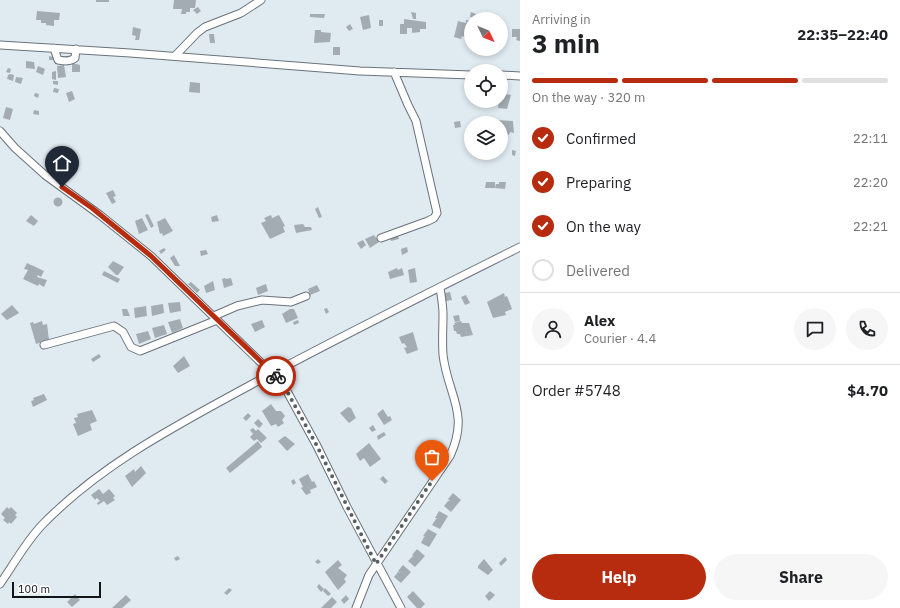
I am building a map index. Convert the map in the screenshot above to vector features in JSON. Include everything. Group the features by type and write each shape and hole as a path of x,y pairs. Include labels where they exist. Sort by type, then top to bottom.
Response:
{"street":[{"path":"175,56 197,33 205,27 241,13 261,0"},
{"path":"0,45 76,49 394,72 464,75"},
{"path":"54,48 58,60 63,61 72,60 75,58 76,49"},
{"path":"381,238 428,221 434,218 437,214 416,121 394,72"},
{"path":"508,76 520,76"},
{"path":"0,131 15,148 45,175 95,210 151,256 283,384 317,446 376,564 401,608"},
{"path":"0,584 19,552 40,526 73,496 158,436 272,373 520,247"},
{"path":"356,608 366,581 376,564 450,456 456,440 458,408 444,360 443,310 440,287"},
{"path":"44,345 114,326 123,332 131,347 140,351 215,318 237,306 262,300 291,302 306,296"}],"building":[{"path":"96,0 109,0 109,2 96,2"},
{"path":"174,0 196,0 195,8 190,8 190,12 186,12 186,14 181,14 182,9 173,9"},
{"path":"198,7 201,11 197,14 193,10"},
{"path":"37,11 60,13 59,20 54,20 54,26 41,23 41,20 36,20"},
{"path":"411,12 416,13 416,19 413,19"},
{"path":"310,14 325,14 324,18 310,17"},
{"path":"369,15 371,28 363,30 360,17"},
{"path":"404,19 426,22 426,29 420,29 420,32 412,33 412,28 407,28 407,34 400,34 400,24 404,24"},
{"path":"379,20 383,20 383,26 379,26"},
{"path":"458,21 464,22 464,37 462,36 461,39 454,37"},
{"path":"350,24 353,29 349,31 346,27"},
{"path":"133,27 141,29 139,40 135,40 136,36 132,35"},
{"path":"512,29 520,29 520,41 516,40 517,37 512,37"},
{"path":"315,30 331,33 330,42 314,43"},
{"path":"209,34 214,34 215,43 210,43"},
{"path":"333,47 340,47 340,55 333,55"},
{"path":"49,56 54,57 54,60 49,60"},
{"path":"26,61 34,62 35,69 26,68"},
{"path":"72,63 80,65 80,72 72,72"},
{"path":"64,65 66,77 58,78 57,66"},
{"path":"38,66 45,69 43,75 36,72"},
{"path":"8,68 11,69 10,73 6,72"},
{"path":"56,71 56,80 52,79 52,72"},
{"path":"8,75 14,75 13,81 7,79"},
{"path":"16,77 23,78 21,84 15,82"},
{"path":"53,81 58,81 58,85 53,84"},
{"path":"190,82 200,83 200,93 189,92"},
{"path":"54,88 59,89 58,93 53,92"},
{"path":"72,91 75,99 69,102 66,93"},
{"path":"35,93 39,94 38,98 34,96"},
{"path":"508,94 511,95 508,106"},
{"path":"6,107 13,109 10,120 3,118"},
{"path":"34,110 39,111 39,115 33,114"},
{"path":"460,121 461,127 455,128 454,122"},
{"path":"508,121 513,121 514,133 510,132 509,135"},
{"path":"512,150 516,151 515,156 512,155"},
{"path":"486,182 495,182 495,188 485,188"},
{"path":"499,182 506,182 505,189 495,188 496,184 499,184"},
{"path":"113,190 116,196 113,197 116,202 112,204 106,193"},
{"path":"58,197 63,202 58,207 53,202"},
{"path":"318,207 322,217 319,218 315,209"},
{"path":"148,214 154,226 151,228 145,215"},
{"path":"31,215 38,221 34,226 26,221"},
{"path":"217,215 219,221 212,222 211,217"},
{"path":"271,215 272,218 279,215 285,226 283,227 285,232 270,239 261,223 266,221 264,218"},
{"path":"142,218 148,230 139,234 135,221"},
{"path":"165,218 173,231 163,236 162,233 160,234 157,222"},
{"path":"303,224 305,227 311,227 312,230 296,233 294,225"},
{"path":"397,233 399,239 391,241 390,237"},
{"path":"374,235 379,242 370,248 365,239"},
{"path":"363,240 366,245 361,249 357,243"},
{"path":"407,247 408,252 402,255 401,249"},
{"path":"164,248 166,250 161,254 159,251"},
{"path":"206,250 208,254 201,256 200,251"},
{"path":"174,255 180,266 175,266 170,258"},
{"path":"113,261 124,267 118,275 116,275 108,267"},
{"path":"27,263 44,271 41,277 38,275 37,277 47,280 44,287 39,284 38,286 23,279 28,270 24,269"},
{"path":"397,268 398,270 402,268 404,275 390,279 388,272"},
{"path":"415,268 417,282 410,283 408,270"},
{"path":"104,271 120,279 118,283 102,275"},
{"path":"231,278 233,285 224,288 222,279"},
{"path":"213,281 215,290 206,293 204,286"},
{"path":"191,282 200,290 197,293 188,284"},
{"path":"266,284 268,291 258,295 256,288"},
{"path":"317,285 320,291 310,295 308,289"},
{"path":"450,292 452,300 446,301 444,293"},
{"path":"504,293 505,297 507,296 512,309 505,312 506,315 493,318 487,302"},
{"path":"466,295 470,303 465,305 461,297"},
{"path":"180,302 181,311 170,313 168,303"},
{"path":"163,304 164,313 152,316 151,306"},
{"path":"12,305 19,313 7,320 1,314"},
{"path":"146,306 147,316 135,318 134,308"},
{"path":"327,308 329,312 326,314 324,309"},
{"path":"122,309 127,309 130,316 123,316"},
{"path":"290,309 294,309 298,318 286,323 282,314"},
{"path":"459,315 460,321 455,322 453,316"},
{"path":"180,319 183,328 172,333 168,322"},
{"path":"262,320 265,327 255,332 251,324"},
{"path":"298,320 299,323 294,325 293,322"},
{"path":"42,321 43,325 47,324 49,340 36,344 30,323 33,322 34,324"},
{"path":"461,321 462,323 469,323 473,335 461,337 460,334 457,334 456,331 454,331 454,323"},
{"path":"164,325 167,334 155,338 152,328"},
{"path":"148,331 151,339 139,344 136,334"},
{"path":"413,332 418,350 407,354 404,348 407,347 404,343 402,344 399,337"},
{"path":"99,354 101,357 93,362 91,359"},
{"path":"184,356 190,366 178,373 173,366"},
{"path":"44,394 47,400 33,407 31,401 34,400 33,398"},
{"path":"271,404 276,411 281,411 285,416 282,420 284,423 278,427 276,424 271,426 262,411"},
{"path":"348,407 351,408 356,418 349,423 340,413"},
{"path":"383,409 392,420 384,425 377,414"},
{"path":"92,410 97,421 90,424 92,430 78,436 73,424 76,423 74,418 78,417 77,414"},
{"path":"248,413 251,416 246,421 243,418"},
{"path":"258,419 263,424 259,428 254,423"},
{"path":"373,425 376,430 372,432 369,428"},
{"path":"253,428 256,431 253,434 250,430"},
{"path":"258,429 267,438 261,443 257,439 254,441 250,437"},
{"path":"384,432 386,435 378,440 377,436"},
{"path":"285,436 295,444 287,451 278,441"},
{"path":"258,441 262,447 230,473 226,468"},
{"path":"369,443 381,459 370,467 364,458 360,461 356,454"},
{"path":"141,466 146,473 132,487 125,476 134,469 135,472"},
{"path":"308,474 312,482 314,481 317,487 310,490 311,493 306,495 301,488 303,487 299,479"},
{"path":"383,476 388,481 385,484 380,479"},
{"path":"294,479 296,483 293,485 291,481"},
{"path":"99,489 103,494 109,489 115,496 113,498 115,500 107,505 104,501 98,505 97,503 100,501 97,498 95,500 91,495"},
{"path":"453,493 461,500 451,512 444,506 448,501 450,501 448,499"},
{"path":"7,507 9,509 11,507 17,513 15,515 17,517 11,524 9,522 8,524 3,520 5,518 1,514"},
{"path":"439,511 448,516 440,529 432,525 436,519 438,519 435,518"},
{"path":"428,529 437,534 429,547 421,543 424,537 426,537 423,536"},
{"path":"417,549 425,556 415,567 408,561 413,556 415,557 412,555"},
{"path":"178,556 180,559 176,561 174,558"},
{"path":"505,557 507,560 501,566 499,563"},
{"path":"318,559 321,562 318,564 315,562"},
{"path":"484,559 493,570 488,575 478,568"},
{"path":"338,560 342,565 338,568 347,575 344,579 346,582 338,590 325,572"},
{"path":"403,565 411,572 401,583 394,577 398,572 400,573 398,571"},
{"path":"319,584 324,589 321,592 317,587"},
{"path":"229,588 232,590 227,595 224,593"},
{"path":"325,588 331,594 328,596 323,591"},
{"path":"413,591 425,604 421,608 417,608 407,597"},
{"path":"490,591 495,595 489,601 485,596"},
{"path":"75,594 80,600 72,607 67,602"},
{"path":"126,595 131,600 122,608 112,608"},
{"path":"346,595 349,599 344,604 341,600"},
{"path":"332,597 337,602 331,608 321,608"}],"way so far":[{"path":"276,376 283,384 317,446 376,564 432,481"}],"route":[{"path":"62,187 92,208 151,256 276,376"}]}
